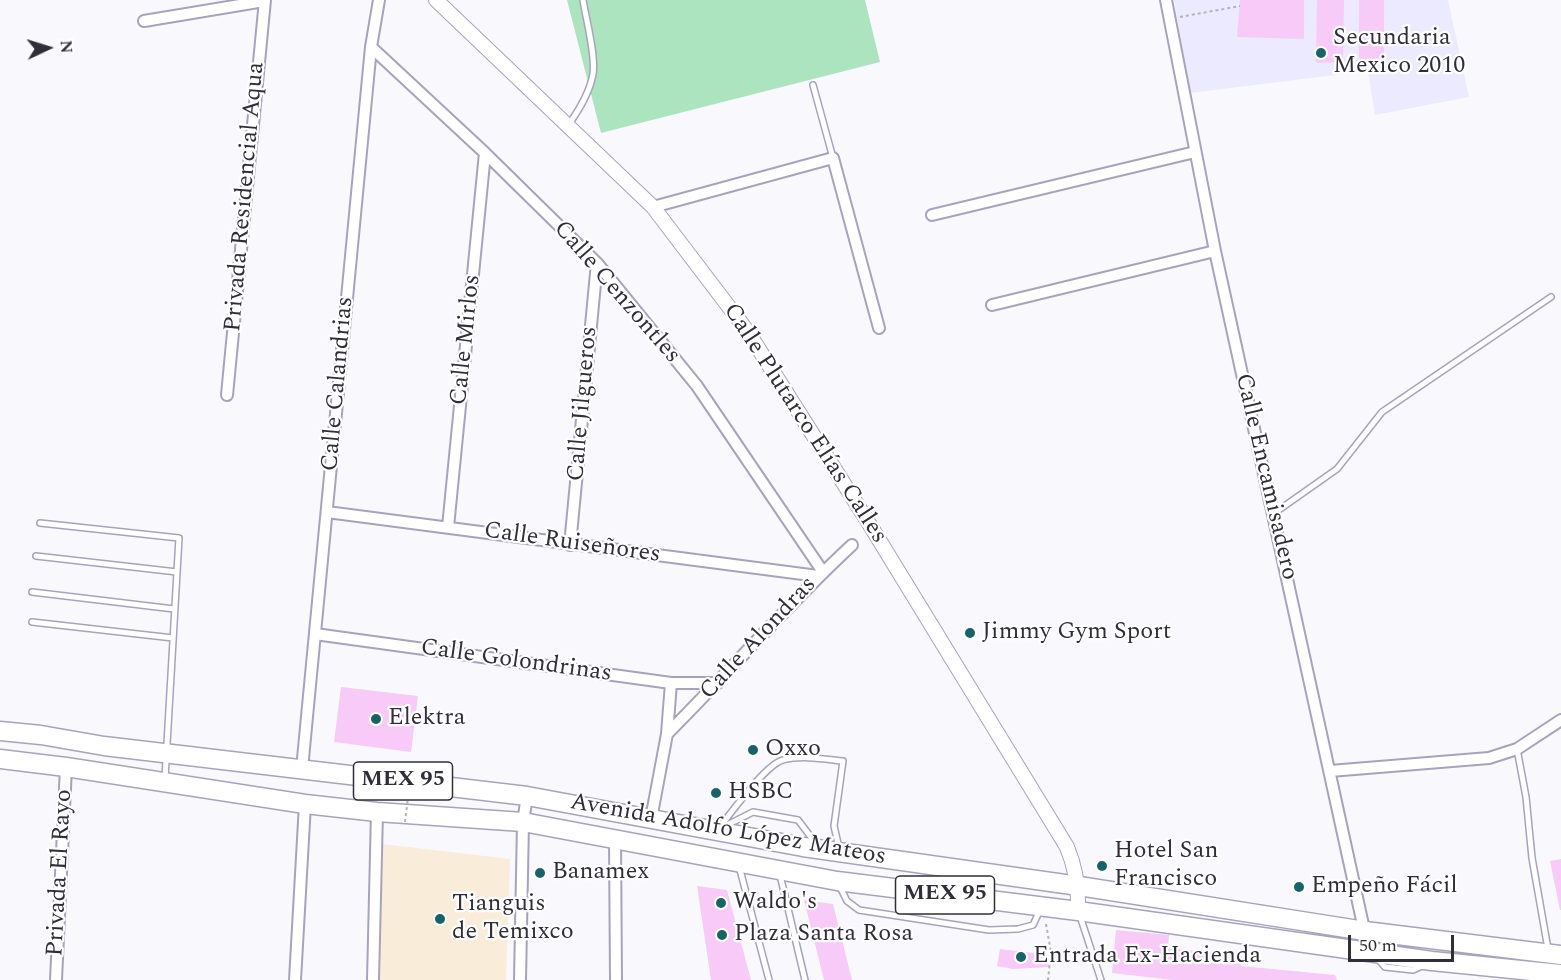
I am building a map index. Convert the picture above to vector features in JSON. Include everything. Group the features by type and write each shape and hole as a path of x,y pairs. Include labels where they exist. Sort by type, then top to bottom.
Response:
{"main road":[{"name":"Avenida Adolfo López Mateos","path":"0,731 41,735 104,746 527,796 812,848 1078,886 1365,931 1555,954"},
{"path":"104,746 104,773"},
{"name":"Avenida Adolfo López Mateos","path":"0,759 66,766 305,804 377,812 523,822 837,881 1042,906 1371,953 1554,976"},
{"path":"800,874 812,848"}],"street":[{"name":"Calle Calandrias","path":"302,769 371,47 379,0"},
{"name":"Calle Plutarco Elías Calles","path":"436,0 654,207 748,332 870,525 1067,847 1075,867 1078,911"},
{"name":"Calle Encamisadero","path":"1166,0 1215,251 1371,953"},
{"path":"144,21 264,1"},
{"name":"Privada Residencial Aqua","path":"227,395 264,1"},
{"name":"Calle Cenzontles","path":"371,47 485,153 597,263 697,386 820,574"},
{"path":"932,215 1195,152"},
{"name":"Calle Mirlos","path":"448,527 485,153"},
{"path":"654,207 832,158 879,328"},
{"path":"992,305 1215,251"},
{"name":"Calle Jilgueros","path":"570,545 597,263"},
{"name":"Calle Ruiseñores","path":"327,512 570,545 820,574"},
{"name":"Calle Alondras","path":"667,734 820,574 852,545"},
{"name":"Calle Golondrinas","path":"315,634 671,683 718,683"},
{"path":"651,819 667,734 671,683"},
{"path":"1330,771 1489,758 1517,749 1561,720"},
{"name":"Privada El Rayo","path":"56,980 66,766"},
{"path":"520,980 523,822 527,796"},
{"path":"295,980 305,804"},
{"path":"373,980 377,812"},
{"path":"615,839 616,980"},
{"path":"1554,976 1555,954"}],"lane":[{"path":"568,125 579,110 593,74 583,0"},
{"path":"813,85 832,158"},
{"path":"1273,514 1337,469 1382,412 1551,297"},
{"path":"40,523 179,538 164,782"},
{"path":"36,555 177,572"},
{"path":"32,592 174,609"},
{"path":"32,622 172,638"},
{"path":"1517,749 1526,797 1532,858 1555,954"},
{"path":"717,831 765,772 780,760 804,757 843,761 834,826 840,852"},
{"path":"717,831 753,812 798,820 812,848"},
{"path":"737,861 769,980"},
{"path":"779,870 804,980"},
{"path":"837,881 847,901 859,910 989,930 1018,930 1033,925 1042,906"},
{"path":"1078,911 1101,980"}],"path":[{"path":"1169,20 1240,6"},
{"path":"405,822 412,766"},
{"path":"1042,906 1051,952 1048,980"}],"shaded area":[{"name":"Secundaria Mexico 2010","path":"1174,0 1448,0 1469,97 1375,115 1368,71 1190,93"},
{"name":"Tianguis de Temixco","path":"374,843 510,859 506,980 371,980"}],"green space":[{"path":"567,0 865,0 880,62 601,133"}],"building":[{"path":"1240,0 1304,0 1304,39 1237,37"},
{"path":"1317,0 1344,0 1343,62 1316,63"},
{"path":"1359,0 1384,0 1384,62 1359,62"},
{"name":"Elektra","path":"341,687 418,696 411,752 334,742"},
{"path":"1561,859 1561,910 1560,910 1550,861"},
{"name":"Plaza Santa Rosa","path":"697,886 727,890 751,980 711,980"},
{"name":"Plaza Santa Rosa","path":"804,900 833,904 852,980 824,980"},
{"path":"1116,930 1169,935 1168,948 1242,956 1241,966 1335,975 1337,980 1173,980 1112,973"},
{"name":"Entrada Ex-Hacienda","path":"1000,949 1033,953 1041,951 1045,961 1049,961 1049,967 1013,969 997,966"}],"place":[{"name":"Secundaria Mexico 2010","path":"1321,53"},
{"name":"Jimmy Gym Sport","path":"970,633"},
{"name":"Elektra","path":"376,719"},
{"name":"Oxxo","path":"753,750"},
{"name":"HSBC","path":"716,793"},
{"name":"Hotel San Francisco","path":"1102,866"},
{"name":"Banamex","path":"540,873"},
{"name":"Empeño Fácil","path":"1299,887"},
{"name":"Waldo's","path":"721,903"},
{"name":"Tianguis de Temixco","path":"440,919"},
{"name":"Plaza Santa Rosa","path":"722,935"},
{"name":"Entrada Ex-Hacienda","path":"1021,957"}]}
